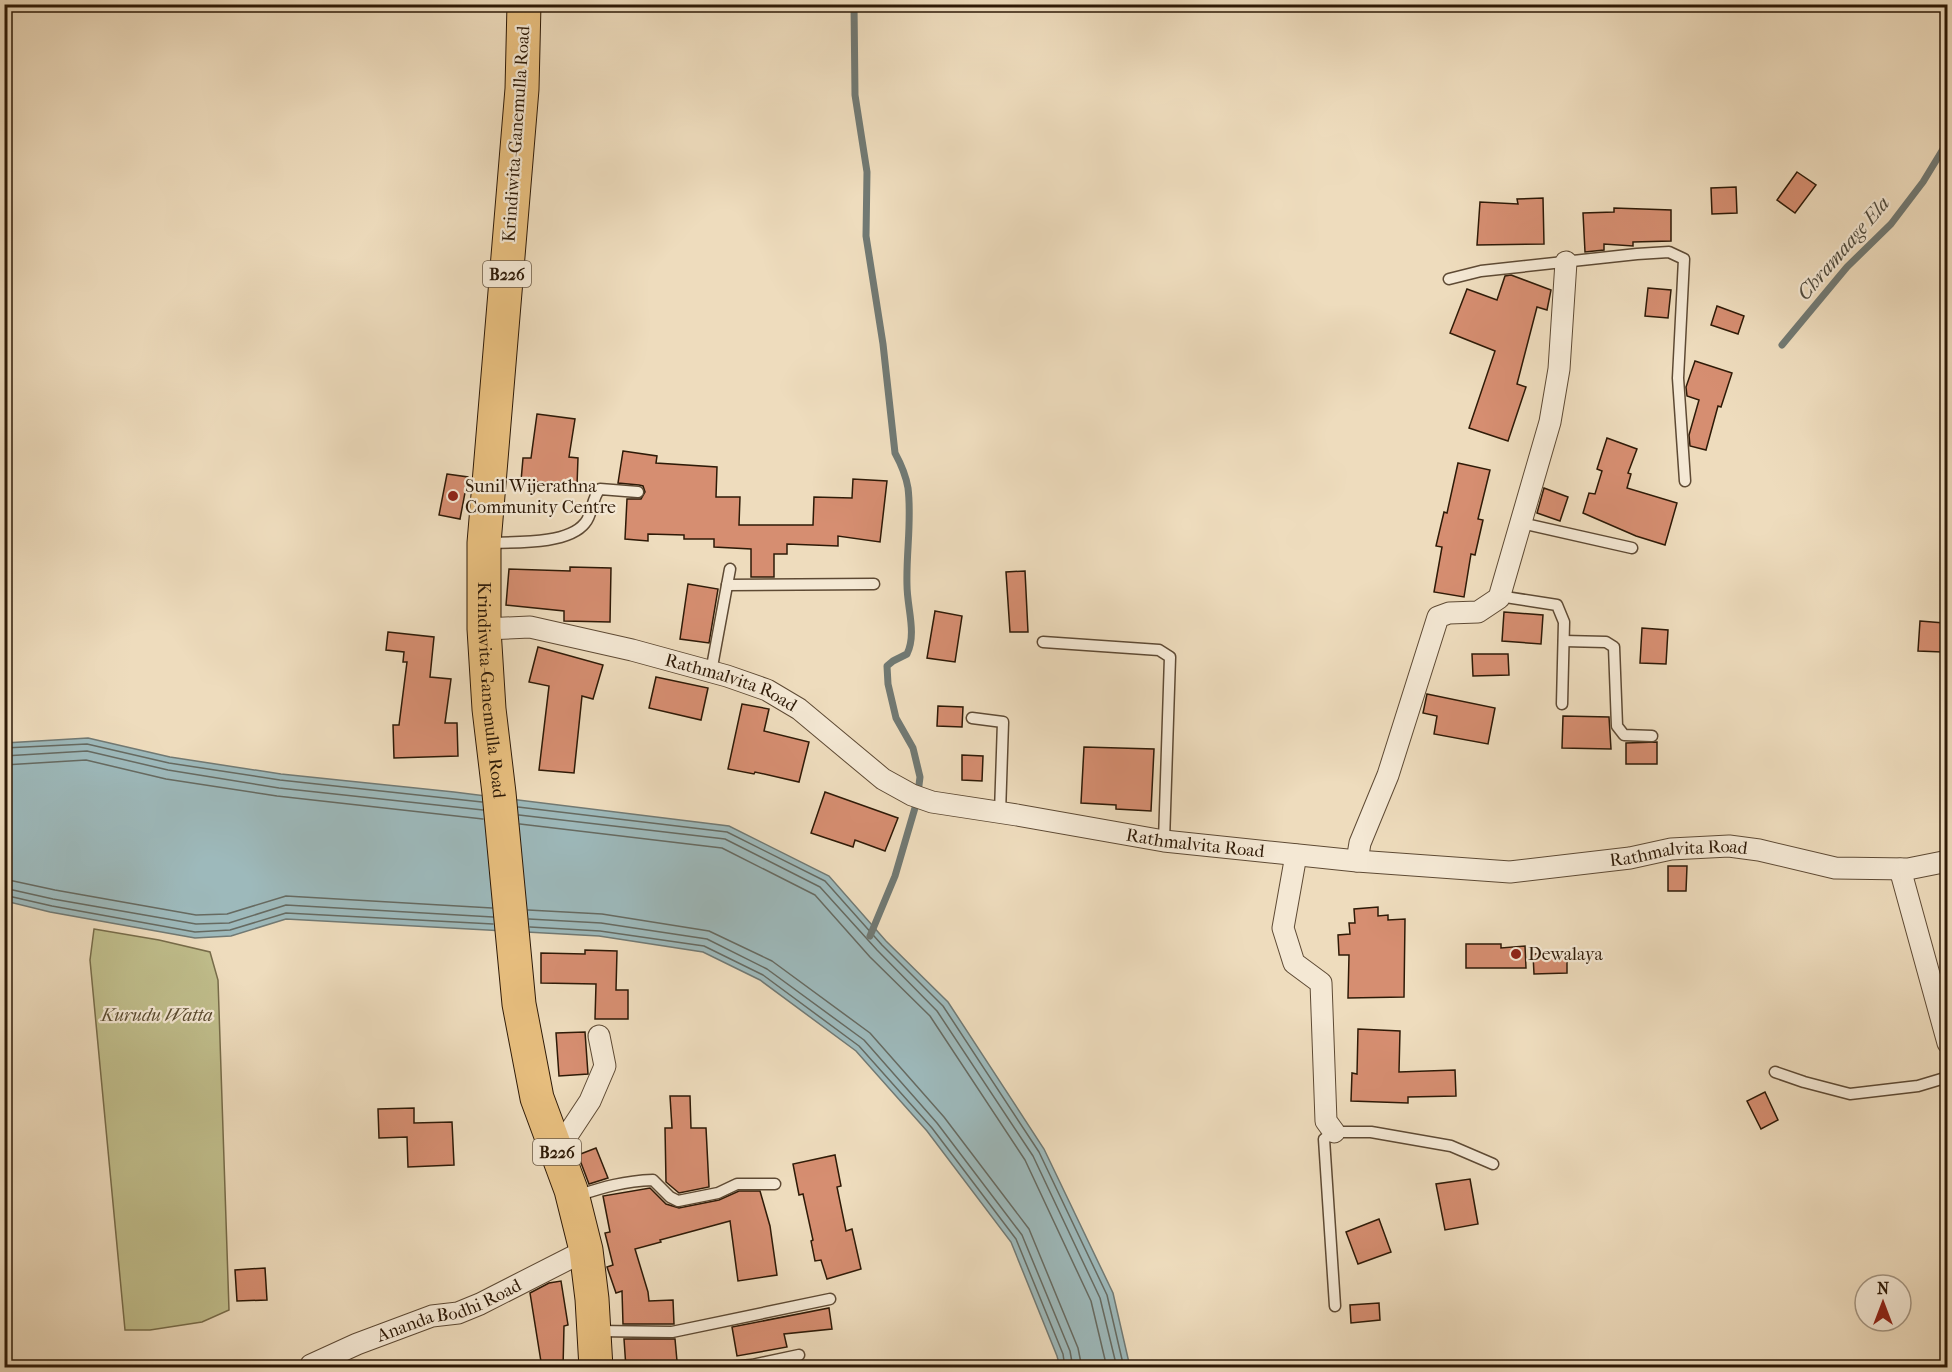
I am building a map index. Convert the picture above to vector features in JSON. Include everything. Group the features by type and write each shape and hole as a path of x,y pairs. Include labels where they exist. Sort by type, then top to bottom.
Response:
{"main road":[{"name":"Krindiwita-Ganemulla Road","path":"524,4 522,88 484,543 484,629 489,709 519,1004 537,1098 573,1197 586,1250 596,1368"}],"street":[{"path":"1357,861 1360,843 1388,775 1438,617 1449,613 1478,612 1499,598 1552,411 1558,369 1566,262"},
{"name":"Rathmalvita Road","path":"484,629 530,627 632,650 767,690 800,709 883,779 922,799 1164,841 1357,861 1510,872 1630,858 1671,849 1729,846 1759,850 1835,868 1900,869 1947,861"},
{"path":"1296,855 1283,928 1294,963 1320,983 1326,1121 1334,1132"},
{"path":"1900,869 1947,1043"},
{"path":"557,1151 590,1101 605,1066 599,1036"},
{"name":"Ananda Bodhi Road","path":"310,1368 311,1365 357,1344 432,1316 458,1312 480,1304 586,1250"}],"lane":[{"path":"1449,279 1481,271 1637,254 1670,252 1684,259 1678,378 1684,481"},
{"path":"484,543 525,542 572,533 586,522 592,503 600,489 638,492"},
{"path":"1521,523 1632,548"},
{"path":"711,672 730,569"},
{"path":"727,585 874,584"},
{"path":"1499,596 1557,605 1564,622 1562,704"},
{"path":"1564,641 1606,642 1614,647 1617,726 1624,735 1652,736"},
{"path":"1043,642 1159,650 1170,657 1164,841"},
{"path":"972,718 1003,722 1000,813"},
{"path":"1775,1072 1850,1094 1918,1086 1947,1077"},
{"path":"1335,1306 1324,1139 1334,1132 1371,1132 1451,1146 1493,1164"},
{"path":"573,1197 615,1183 636,1181 653,1180 670,1197 678,1201 718,1193 737,1184 775,1184"},
{"path":"594,1331 672,1332 830,1299"},
{"path":"714,1368 752,1365 799,1355"}],"green space":[{"name":"Kurudu Watta","path":"94,929 159,940 210,952 218,980 229,1310 202,1322 150,1330 125,1330 90,960"}],"water":[{"path":"88,738 170,757 281,774 454,792 729,826 829,876 886,941 948,1002 1044,1149 1113,1293 1130,1367 1060,1367 1011,1242 927,1131 856,1051 760,980 703,952 599,936 286,919 231,936 195,938 50,912 5,901 5,743"}],"building":[{"path":"1797,172 1816,185 1795,213 1777,200"},
{"path":"1736,187 1737,213 1712,214 1711,188"},
{"path":"1543,198 1544,244 1477,245 1480,202 1518,204 1517,199"},
{"path":"1614,208 1671,210 1671,241 1633,242 1633,246 1604,244 1604,250 1585,252 1583,213 1614,212"},
{"path":"1511,275 1551,290 1547,310 1537,307 1517,384 1526,387 1508,441 1469,428 1495,351 1450,333 1467,289 1497,300 1505,276"},
{"path":"1648,288 1671,290 1668,318 1645,316"},
{"path":"1717,306 1744,316 1738,334 1711,325"},
{"path":"1695,361 1732,373 1721,407 1718,406 1706,450 1690,446 1689,435 1699,400 1687,396 1686,387"},
{"path":"537,414 575,419 569,457 578,458 577,485 521,481 523,458 531,458"},
{"path":"1607,438 1637,449 1628,473 1631,474 1627,488 1677,503 1665,545 1636,536 1583,513 1589,493 1595,494 1602,471 1597,469"},
{"path":"623,451 657,456 656,463 717,467 716,497 740,497 739,525 813,525 814,497 852,498 853,479 887,481 880,542 838,536 838,546 787,544 787,554 774,554 774,577 751,577 751,549 714,547 714,539 684,539 684,535 648,534 648,541 625,539 627,499 641,499 645,492 643,486 618,483"},
{"path":"1458,463 1490,470 1478,519 1483,520 1475,555 1471,554 1464,597 1434,592 1442,547 1436,546 1444,512 1447,513"},
{"name":"Sunil Wijerathna Community Centre","path":"447,474 468,477 460,519 439,515"},
{"path":"1544,488 1568,497 1560,521 1537,513"},
{"path":"570,567 611,568 610,622 564,621 564,611 506,605 509,569 570,571"},
{"path":"1025,571 1028,632 1010,632 1006,572"},
{"path":"688,584 718,589 709,643 680,639"},
{"path":"935,611 962,616 955,662 927,658"},
{"path":"1504,612 1543,615 1541,644 1502,641"},
{"path":"1920,621 1944,623 1942,652 1918,651"},
{"path":"1642,628 1668,630 1666,664 1640,663"},
{"path":"388,632 434,637 430,677 451,679 445,723 457,723 458,756 394,758 393,725 399,725 407,662 403,662 404,652 386,650"},
{"path":"538,647 603,665 593,699 582,696 574,773 539,770 549,686 529,682"},
{"path":"1472,654 1508,654 1509,675 1473,676"},
{"path":"656,677 708,688 701,720 649,708"},
{"path":"1427,694 1495,708 1488,744 1434,734 1437,716 1423,713"},
{"path":"742,704 769,709 764,731 809,742 799,782 755,772 754,774 728,769"},
{"path":"938,706 963,707 962,727 937,726"},
{"path":"1563,716 1609,717 1611,749 1562,748"},
{"path":"1657,742 1657,764 1626,764 1626,743"},
{"path":"1084,747 1154,749 1151,811 1116,809 1116,805 1081,803"},
{"path":"962,755 983,756 982,781 962,780"},
{"path":"825,792 898,818 885,851 855,840 853,847 811,833"},
{"path":"1668,866 1687,866 1686,891 1668,891"},
{"path":"1378,907 1378,916 1388,915 1388,920 1405,919 1404,997 1348,998 1349,955 1339,955 1338,935 1350,934 1349,923 1355,923 1354,909"},
{"path":"1466,944 1501,944 1501,948 1525,946 1526,968 1466,968"},
{"path":"585,950 617,951 616,990 628,990 628,1019 595,1019 596,984 541,983 541,953 585,954"},
{"path":"1567,953 1567,973 1534,974 1533,954"},
{"path":"1358,1029 1400,1031 1399,1072 1455,1070 1456,1096 1408,1097 1408,1103 1351,1101 1352,1073 1357,1074"},
{"path":"585,1032 588,1074 559,1076 556,1033"},
{"path":"1765,1092 1778,1120 1761,1129 1747,1101"},
{"path":"670,1096 690,1096 691,1128 706,1128 709,1187 679,1193 666,1182 665,1128 672,1128"},
{"path":"414,1108 414,1123 452,1122 454,1165 408,1167 407,1137 379,1138 378,1109"},
{"path":"596,1148 608,1178 589,1184 578,1155"},
{"path":"835,1155 841,1186 837,1187 846,1231 852,1229 861,1269 827,1279 821,1260 815,1261 803,1194 799,1195 793,1164"},
{"path":"1470,1179 1478,1224 1445,1230 1436,1184"},
{"path":"650,1188 666,1204 679,1208 719,1200 739,1191 760,1191 770,1226 777,1275 738,1281 730,1221 660,1240 661,1242 635,1249 649,1301 673,1300 674,1324 623,1324 622,1291 616,1293 607,1267 613,1265 605,1233 610,1232 603,1196"},
{"path":"1379,1219 1391,1252 1358,1264 1346,1232"},
{"path":"265,1268 267,1300 237,1301 235,1270"},
{"path":"561,1281 568,1325 564,1326 563,1368 542,1368 530,1293 549,1283"},
{"path":"1379,1303 1380,1320 1351,1323 1350,1305"},
{"path":"829,1308 832,1329 784,1334 787,1347 737,1356 732,1327"},
{"path":"624,1339 675,1339 677,1361 659,1363 659,1368 626,1368"}],"waterway":[{"path":"854,4 855,95 867,172 866,236 883,344 895,453 906,479 909,500 907,594 911,638 907,654 887,666 888,684 896,718 913,748 920,777 917,801 895,876 870,936"},
{"name":"Chramaage Ela","path":"1782,345 1847,267 1891,224 1923,182 1948,141"}],"place":[{"name":"Sunil Wijerathna Community Centre","path":"453,496"},
{"name":"Dewalaya","path":"1516,954"}]}
